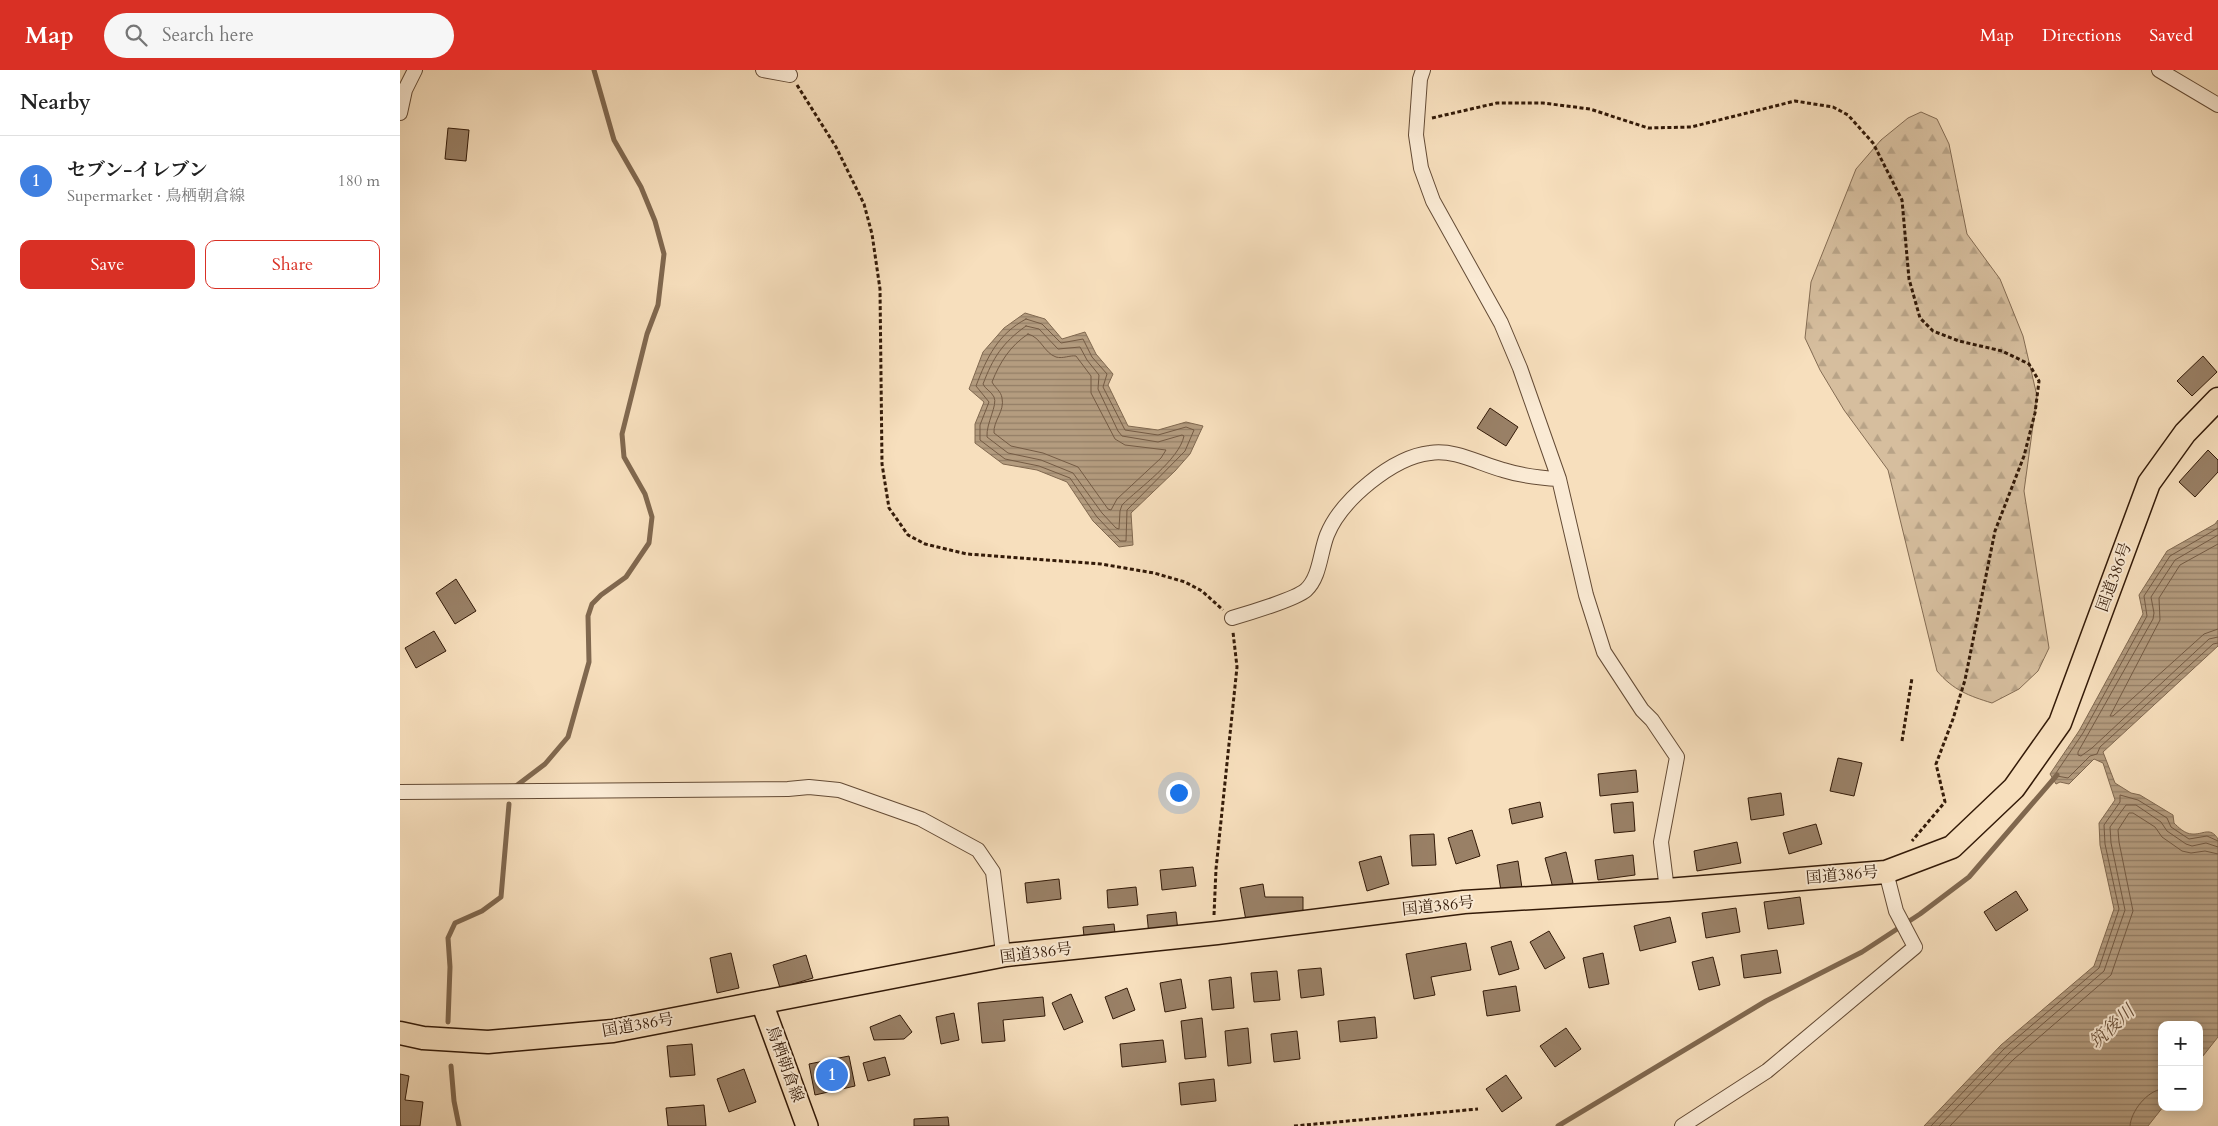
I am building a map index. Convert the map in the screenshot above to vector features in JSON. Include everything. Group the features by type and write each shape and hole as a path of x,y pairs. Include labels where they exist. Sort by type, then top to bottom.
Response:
{"highway":[{"name":"国道386号","path":"400,1033 423,1038 488,1042 613,1031 1006,955 1217,933 1464,902 1667,890 1886,872 1952,847 2014,788 2060,723 2149,483 2184,433 2218,399"}],"main road":[{"name":"鳥栖朝倉線","path":"762,1003 808,1126"}],"street":[{"path":"400,113 405,90 415,70"},
{"path":"763,70 790,75"},
{"path":"1423,70 1416,134 1421,168 1433,202 1500,323 1520,368 1559,479 1586,595 1604,652 1642,710 1652,720 1677,758 1661,842 1667,890"},
{"path":"2159,70 2218,105"},
{"path":"1232,618 1304,592 1314,581 1327,534 1337,515 1361,488 1404,460 1430,452 1454,454 1530,477 1559,479"},
{"path":"400,792 788,789 809,787 839,790 921,819 978,850 993,872 1002,945 1006,955"},
{"path":"1682,1126 1767,1071 1915,947 1896,911 1886,872"}],"path":[{"path":"790,75 836,146 864,204 872,234 880,289 882,464 888,508 908,535 925,544 967,554 1101,564 1154,573 1184,582 1202,591 1232,618 1237,667 1216,869 1214,921 1217,933"},
{"path":"1416,121 1497,103 1543,103 1590,109 1648,128 1691,127 1795,101 1832,107 1848,115 1873,143 1902,200 1909,279 1920,318 1933,331 1960,341 2002,351 2029,364 2039,381 2036,413 2024,456 1995,531 1965,680 1936,764 1945,802 1908,845"},
{"path":"1902,741 1912,678"},
{"path":"1294,1126 1478,1109"}],"green space":[{"path":"1921,112 1937,119 1949,144 1967,234 2000,279 2023,336 2037,396 2024,491 2049,648 2038,671 2019,689 1992,703 1962,692 1943,678 1937,671 1888,470 1844,410 1820,370 1805,338 1811,282 1856,169 1881,140 1908,118"}],"water":[{"path":"1025,313 1045,319 1062,339 1085,332 1096,354 1113,374 1108,385 1128,426 1158,430 1186,422 1203,426 1190,454 1131,513 1133,545 1119,547 1093,521 1067,482 1037,470 1003,464 975,443 975,424 984,402 969,389 983,352 1004,328"},
{"name":"筑後川","path":"2218,520 2218,646 2103,752 2115,783 2131,793 2140,795 2173,815 2174,823 2184,832 2196,834 2209,832 2218,839 2218,1037 2203,1056 2203,1021 2158,1021 2158,1111 2160,1111 2148,1126 1924,1126 2001,1045 2094,966 2114,909 2100,845 2099,823 2115,800 2103,763 2094,759 2069,784 2060,782 2056,784 2050,774 2079,731 2143,614 2139,595 2167,551 2215,524"}],"building":[{"path":"448,128 469,130 466,161 445,159"},
{"path":"2203,356 2217,372 2192,396 2177,381"},
{"path":"1490,408 1518,427 1506,446 1477,428"},
{"path":"2208,450 2218,460 2218,472 2195,497 2179,482"},
{"path":"456,579 476,611 455,624 436,593"},
{"path":"434,631 446,651 416,668 405,648"},
{"path":"1838,758 1862,763 1854,796 1830,791"},
{"path":"1636,770 1638,792 1600,796 1598,774"},
{"path":"1781,793 1784,815 1751,820 1748,798"},
{"path":"1540,802 1543,817 1512,824 1509,809"},
{"path":"1633,802 1635,831 1614,833 1611,804"},
{"path":"1816,824 1822,844 1789,854 1783,833"},
{"path":"1472,830 1480,856 1456,864 1448,838"},
{"path":"1434,834 1436,865 1412,866 1410,835"},
{"path":"1737,842 1741,863 1697,871 1694,851"},
{"path":"1566,852 1573,883 1553,888 1545,858"},
{"path":"1633,855 1635,875 1598,880 1595,860"},
{"path":"1381,856 1389,884 1367,891 1359,862"},
{"path":"1518,861 1522,888 1501,891 1497,865"},
{"path":"1193,867 1196,886 1162,890 1160,870"},
{"path":"1059,879 1061,899 1027,903 1025,883"},
{"path":"1263,884 1265,897 1303,897 1303,920 1247,926 1240,888"},
{"path":"1136,887 1138,905 1108,908 1107,890"},
{"path":"2016,891 2028,910 1996,931 1984,912"},
{"path":"1800,897 1804,924 1768,929 1764,902"},
{"path":"1736,908 1740,932 1706,938 1702,913"},
{"path":"1176,912 1178,932 1149,936 1147,915"},
{"path":"1670,917 1676,942 1640,951 1634,926"},
{"path":"1114,924 1116,942 1085,945 1083,927"},
{"path":"1549,931 1565,958 1545,969 1530,942"},
{"path":"1511,941 1519,969 1499,975 1491,947"},
{"path":"1466,943 1471,970 1431,977 1435,995 1414,999 1406,954"},
{"path":"1777,950 1781,973 1744,978 1741,955"},
{"path":"731,953 739,988 717,993 710,958"},
{"path":"1603,953 1609,984 1589,988 1583,958"},
{"path":"806,955 813,978 780,988 773,965"},
{"path":"1713,957 1720,985 1699,990 1692,962"},
{"path":"1321,968 1324,995 1301,998 1298,970"},
{"path":"1277,971 1280,1000 1254,1002 1251,973"},
{"path":"1231,977 1234,1008 1212,1010 1209,980"},
{"path":"1181,979 1186,1008 1165,1012 1160,983"},
{"path":"1516,986 1520,1011 1487,1016 1483,991"},
{"path":"1127,988 1135,1010 1113,1019 1105,997"},
{"path":"1071,994 1083,1022 1064,1030 1052,1003"},
{"path":"1043,997 1045,1016 1003,1020 1005,1041 982,1043 978,1003"},
{"path":"954,1013 959,1040 941,1044 936,1017"},
{"path":"900,1015 912,1032 904,1039 874,1040 870,1027"},
{"path":"1375,1017 1377,1038 1340,1042 1338,1021"},
{"path":"1202,1018 1206,1057 1185,1059 1181,1021"},
{"path":"1248,1028 1251,1063 1228,1066 1225,1031"},
{"path":"1566,1028 1581,1049 1555,1067 1540,1046"},
{"path":"1297,1031 1300,1059 1274,1062 1271,1034"},
{"path":"1163,1040 1166,1062 1122,1067 1120,1044"},
{"path":"692,1044 695,1075 670,1077 667,1046"},
{"path":"849,1056 855,1086 815,1095 809,1064"},
{"path":"885,1057 890,1075 868,1081 863,1063"},
{"path":"744,1069 756,1102 729,1112 717,1079"},
{"path":"400,1074 409,1076 405,1100 423,1102 420,1126 400,1126"},
{"path":"1506,1075 1522,1098 1502,1112 1486,1089"},
{"path":"1214,1079 1216,1101 1181,1105 1179,1083"},
{"path":"704,1105 706,1126 668,1126 666,1108"},
{"path":"948,1117 949,1126 914,1126 914,1119"}],"waterway":[{"path":"516,786 545,764 568,737 589,662 588,616 592,604 626,577 649,543 652,517 645,494 624,457 622,434 647,334 658,305 664,254 655,221 641,187 614,140 594,70"},
{"path":"1558,1126 1766,1001 1862,952 1920,914 1969,877 2057,775"},
{"path":"448,1022 450,967 448,938 455,923 482,911 501,897 509,804"},
{"path":"451,1066 454,1101 459,1126"}],"place":[{"name":"セブン-イレブン","path":"832,1075"}]}
